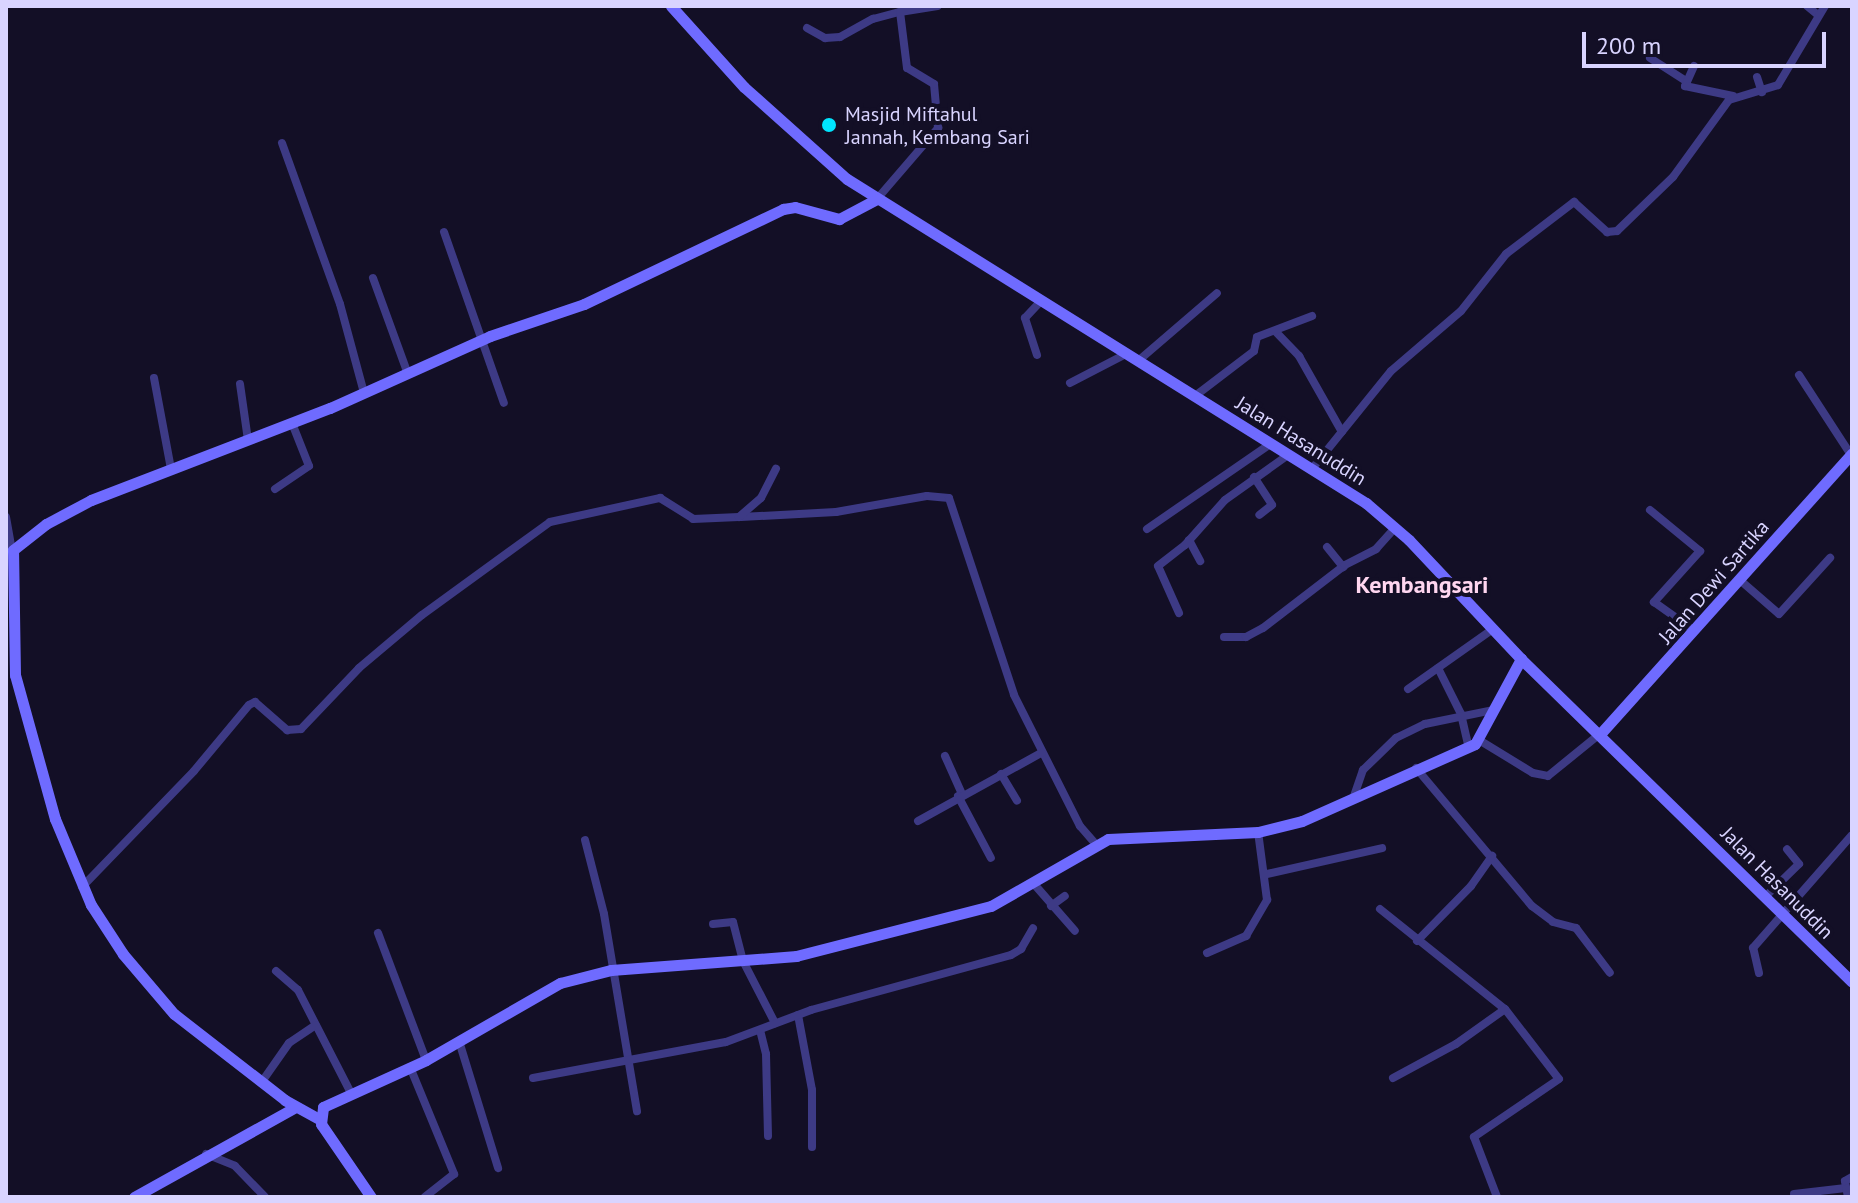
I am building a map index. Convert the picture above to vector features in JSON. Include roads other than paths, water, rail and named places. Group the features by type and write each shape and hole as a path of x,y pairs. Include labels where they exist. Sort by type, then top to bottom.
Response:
{"street":[{"name":"Jalan Hasanuddin","path":"671,6 766,109 824,161 877,199 1288,455 1395,528 1521,659 1601,733 1852,982"},
{"path":"807,28 825,38 840,37 873,19 935,6"},
{"path":"1807,6 1818,15"},
{"path":"1650,58 1686,81 1688,87 1733,96 1762,92 1786,76 1825,6"},
{"path":"12,552 71,509 292,423 481,341 603,296 783,209 795,207 839,219 877,199 910,166 940,123 934,84 907,68 900,12"},
{"path":"1686,81 1694,66"},
{"path":"1757,77 1762,92"},
{"path":"1311,470 1391,371 1485,285 1506,254 1574,202 1607,232 1617,231 1673,177 1733,96"},
{"path":"282,143 340,304 364,393"},
{"path":"444,232 504,403"},
{"path":"373,278 408,374"},
{"path":"1138,361 1217,293"},
{"path":"1037,300 1025,318 1037,355"},
{"path":"1195,396 1250,354 1253,339 1312,316"},
{"path":"1275,331 1299,356 1342,432"},
{"path":"1070,383 1126,354"},
{"path":"1799,375 1851,454"},
{"path":"154,378 171,469"},
{"path":"240,384 248,440"},
{"path":"275,489 308,468 292,423"},
{"path":"1147,529 1270,444"},
{"name":"Jalan Dewi Sartika","path":"1601,733 1741,581 1851,454"},
{"path":"1179,613 1158,566 1189,540 1219,505 1288,455"},
{"path":"739,517 761,498 776,469"},
{"path":"1254,477 1272,505 1259,515"},
{"path":"82,887 176,791 249,705 255,702 287,730 301,729 359,668 422,615 550,522 660,498 693,519 836,512 937,495 949,498 1014,695 1041,753 1095,843"},
{"path":"1650,510 1700,551 1654,602 1695,631"},
{"path":"6,517 12,552 15,675 55,819 82,887 106,931 174,1014 261,1083 319,1119 371,1197"},
{"path":"1224,637 1246,637 1263,628 1343,567 1376,549 1395,528"},
{"path":"1189,540 1200,561"},
{"path":"1327,547 1343,567"},
{"path":"1741,581 1779,614 1830,558"},
{"path":"1408,689 1493,629"},
{"path":"319,1119 323,1107 350,1091 426,1060 560,983 613,970 796,956 991,906 1034,884 1095,843 1126,836 1258,832 1302,821 1416,767 1474,744 1521,659"},
{"path":"1438,668 1474,744 1533,773 1548,776 1601,733"},
{"path":"1354,796 1363,770 1377,752 1425,724 1461,714 1493,710"},
{"path":"918,821 960,795 1041,753"},
{"path":"945,756 991,858"},
{"path":"1416,767 1539,913 1576,928 1610,973"},
{"path":"1001,774 1017,801"},
{"path":"1207,953 1246,936 1256,924 1269,894 1258,832"},
{"path":"1759,973 1751,952 1852,835"},
{"path":"585,840 631,1061 637,1111"},
{"path":"1267,874 1382,848"},
{"path":"1766,896 1799,864 1787,849"},
{"path":"1417,941 1471,886 1492,856"},
{"path":"1034,884 1075,931"},
{"path":"1051,906 1065,896"},
{"path":"1380,909 1505,1009 1559,1080 1474,1137 1497,1197"},
{"path":"713,924 733,922 743,961 775,1023"},
{"path":"533,1078 665,1057 760,1030 798,1015 1011,955 1021,949 1033,928"},
{"path":"378,933 426,1060"},
{"path":"276,971 298,990 350,1091"},
{"path":"1393,1078 1456,1044 1505,1009"},
{"path":"798,1015 812,1090 812,1147"},
{"path":"261,1083 289,1043 316,1025"},
{"path":"760,1030 767,1069 768,1136"},
{"path":"459,1041 498,1168"},
{"path":"410,1067 454,1174 425,1197"},
{"path":"134,1197 206,1154 296,1107"},
{"path":"206,1154 235,1166 265,1197"},
{"path":"1794,1194 1847,1192 1852,1177"}],"place":[{"name":"Masjid Miftahul Jannah, Kembang Sari","path":"829,125"}],"district":[{"name":"Kembangsari","path":"1422,585"}]}
